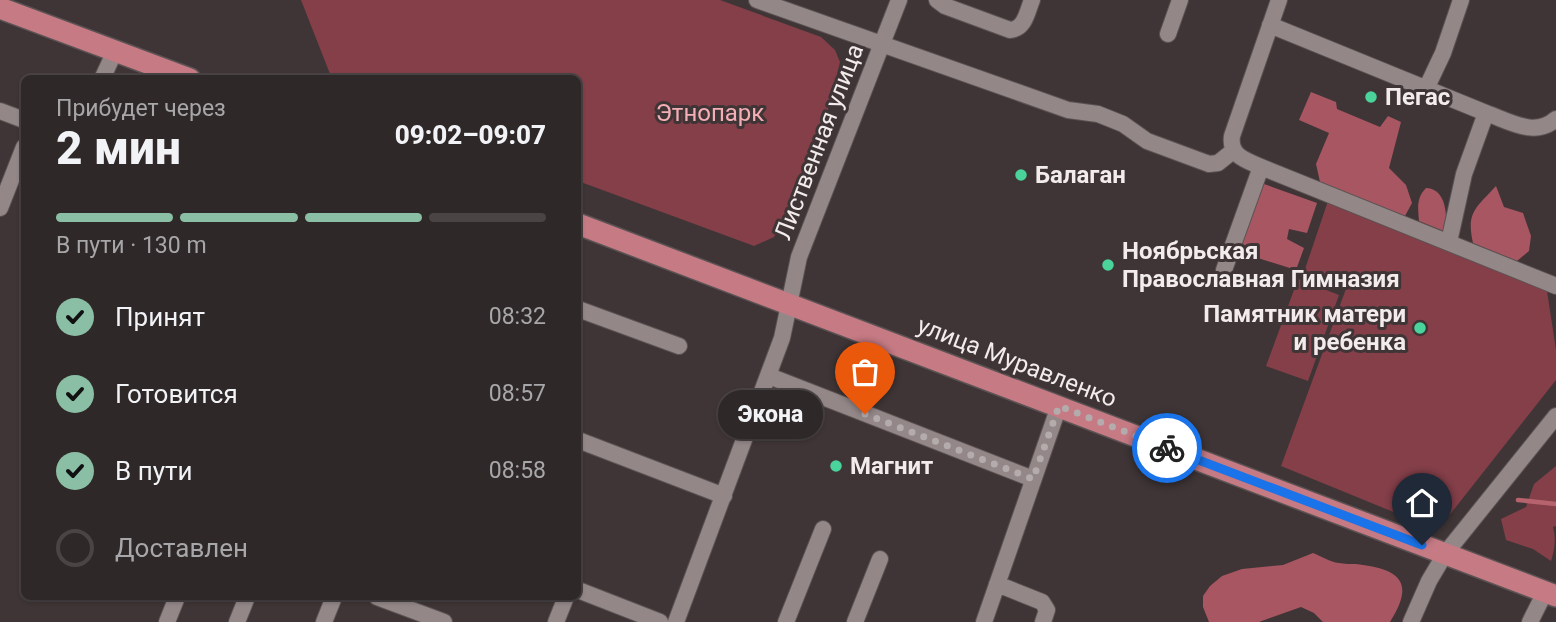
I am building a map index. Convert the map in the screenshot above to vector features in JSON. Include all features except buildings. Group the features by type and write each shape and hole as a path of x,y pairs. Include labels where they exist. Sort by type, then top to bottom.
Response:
{"main road":[{"path":"0,8 179,75"},
{"name":"улица Муравленко","path":"581,225 1551,594"}],"street":[{"path":"757,0 1068,110 1098,114 1123,124 1147,141 1209,164 1218,163 1233,151"},
{"name":"Лиственная улица","path":"676,622 782,338 799,257 899,0"},
{"path":"937,0 945,6 1010,30 1017,30 1023,24 1032,0"},
{"path":"1168,34 1180,0"},
{"path":"1279,0 1232,136 1233,151 1239,157 1261,167 1556,286"},
{"path":"1426,89 1443,53 1461,0"},
{"path":"1270,25 1531,129 1541,128 1556,119"},
{"path":"104,75 115,51"},
{"path":"0,111 21,119"},
{"path":"1449,242 1464,174 1486,113"},
{"path":"0,208 21,155"},
{"path":"1224,270 1261,167"},
{"path":"581,310 679,346"},
{"path":"769,376 1033,479"},
{"path":"984,622 1059,406"},
{"path":"1410,622 1445,554 1556,416"},
{"path":"581,441 723,496"},
{"path":"786,622 823,529"},
{"path":"855,622 880,559"},
{"path":"997,584 1042,602 1047,610 1043,622"},
{"path":"581,591 660,622"},
{"path":"1530,622 1551,594"},
{"path":"167,622 176,600"},
{"path":"237,622 246,600"},
{"path":"324,622 333,600"},
{"path":"383,600 420,618 444,622"},
{"path":"556,622 565,600"}],"green space":[{"name":"Этнопарк","path":"301,0 720,0 821,37 835,50 840,62 812,157 774,237 754,246 581,182 581,75 330,75"},
{"path":"1328,201 1547,291 1556,350 1556,380 1448,517 1432,523 1408,518 1281,466 1347,286 1304,272"},
{"path":"1298,279 1339,295 1308,381 1266,366"},
{"path":"1556,466 1556,526 1553,527 1555,544 1551,561 1533,549 1506,540 1501,519 1526,507 1534,484"}],"shaded area":[{"path":"1311,92 1336,102 1337,109 1380,127 1388,116 1401,122 1389,168 1406,185 1412,203 1405,216 1320,182 1316,164 1329,133 1299,120"},
{"path":"1264,184 1317,203 1307,233 1289,229 1287,239 1304,248 1296,270 1239,252"},
{"path":"1496,186 1504,207 1523,213 1531,236 1529,251 1517,261 1473,243 1471,224 1474,211"},
{"path":"1426,188 1438,193 1442,198 1446,211 1446,232 1419,221 1419,200"},
{"path":"1313,553 1336,562 1371,566 1393,574 1402,587 1402,596 1390,622 1323,622 1314,613 1301,607 1259,622 1209,622 1203,607 1203,596 1222,576 1242,569 1283,565"}],"waterway":[{"path":"1518,500 1556,504"}],"way so far":[{"path":"865,414 1033,479 1059,406 1167,448"}],"place":[{"name":"Пегас","path":"1371,97"},
{"name":"Балаган","path":"1021,175"},
{"name":"Ноябрьская Православная Гимназия","path":"1108,265"},
{"name":"Памятник матери и ребенка","path":"1420,328"},
{"name":"Экона","path":"865,414"},
{"name":"Магнит","path":"836,466"}],"route":[{"path":"1167,448 1422,545"}]}
